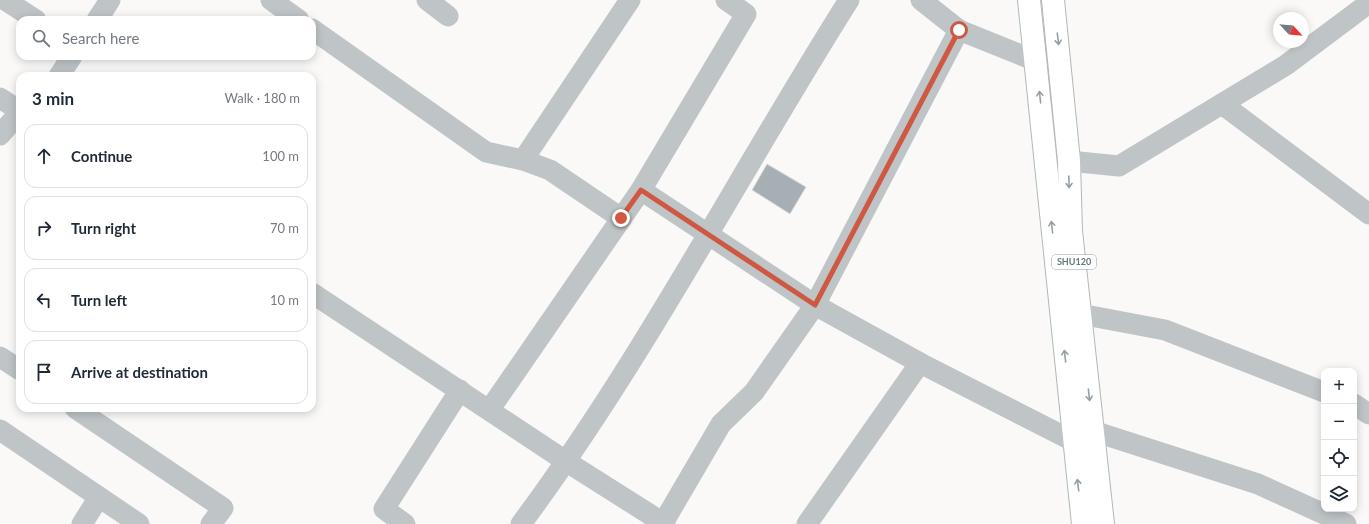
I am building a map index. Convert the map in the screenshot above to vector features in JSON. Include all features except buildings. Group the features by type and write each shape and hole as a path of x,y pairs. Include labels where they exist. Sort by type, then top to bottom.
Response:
{"main road":[{"path":"1029,0 1073,441 1083,524"},
{"name":"SHU120","path":"1053,0 1068,161 1071,231 1103,524"}],"street":[{"path":"5,0 30,16"},
{"path":"99,16 110,0"},
{"path":"271,0 293,16"},
{"path":"427,0 448,16"},
{"path":"523,160 630,0"},
{"path":"490,410 641,190 746,14 726,0"},
{"path":"521,524 567,462 709,234 803,73 849,0"},
{"path":"921,0 959,30 1036,61"},
{"path":"1068,161 1119,166 1286,65 1369,4"},
{"path":"316,296 659,522 721,424 754,392 815,305 959,30"},
{"path":"316,32 486,152 523,160 550,170 621,218"},
{"path":"62,72 69,60"},
{"path":"0,98 16,108"},
{"path":"1222,104 1369,214"},
{"path":"0,135 16,116"},
{"path":"641,190 815,305 920,363 1073,441"},
{"path":"1080,314 1165,330 1321,391"},
{"path":"0,357 16,367"},
{"path":"807,524 920,363"},
{"path":"405,524 384,509 460,390"},
{"path":"1357,406 1369,414"},
{"path":"82,412 222,508 211,524"},
{"path":"0,430 139,524"},
{"path":"1093,431 1258,484 1346,524"},
{"path":"82,524 99,497"}],"route":[{"path":"621,218 641,190 815,305 959,30"}]}
